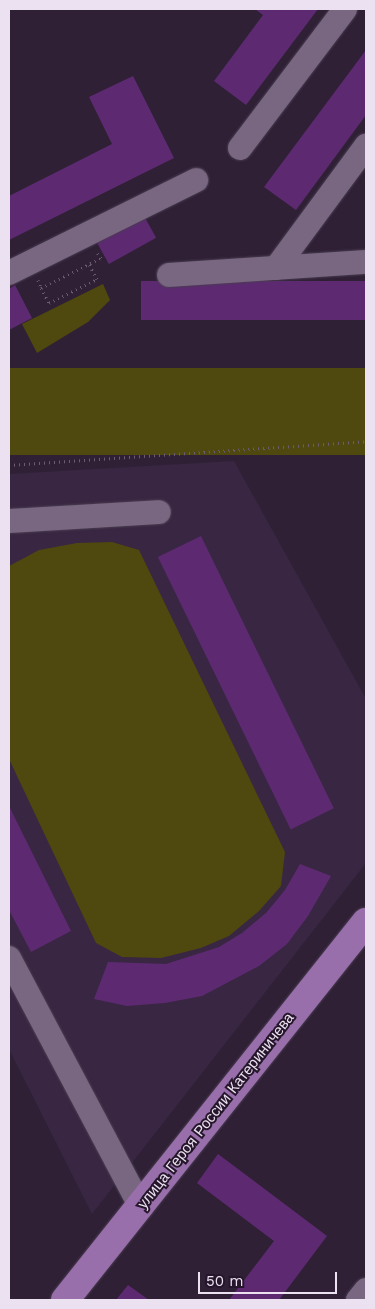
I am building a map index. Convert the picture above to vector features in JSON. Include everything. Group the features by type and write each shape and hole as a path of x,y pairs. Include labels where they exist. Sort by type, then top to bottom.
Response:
{"main road":[{"name":"улица Героя России Катериничева","path":"65,1300 366,922"}],"lane":[{"path":"240,148 345,9"},
{"path":"276,268 366,146"},
{"path":"9,273 196,180"},
{"path":"169,275 366,262"},
{"path":"9,521 159,512"},
{"path":"9,958 140,1207"},
{"path":"358,1300 366,1290"}],"path":[{"path":"41,288 49,303 97,279 89,264"},
{"path":"9,465 366,441"}],"shaded area":[{"path":"103,284 110,300 88,322 37,353 22,324"},
{"path":"9,368 366,368 366,455 9,455"},
{"path":"234,461 366,699 366,863 92,1214 9,1049 9,474"},
{"path":"112,542 139,550 285,852 281,886 259,911 229,936 201,948 161,958 122,957 96,943 9,759 9,566 39,550 77,543"}],"building":[{"path":"255,9 318,9 246,105 214,81 263,15"},
{"path":"366,50 366,115 296,210 264,187"},
{"path":"133,76 174,158 9,240 9,196 112,144 89,97"},
{"path":"144,216 156,238 109,264 97,242"},
{"path":"141,281 366,281 366,320 141,320"},
{"path":"15,285 32,318 9,330 9,289"},
{"path":"201,536 334,808 291,829 158,557"},
{"path":"9,806 71,931 31,952 9,910"},
{"path":"300,864 331,876 308,916 287,944 259,966 202,996 165,1003 127,1006 94,999 108,962 166,964 219,947 242,933 266,913 285,890"},
{"path":"218,1154 327,1236 279,1300 229,1300 274,1241 197,1183"},
{"path":"128,1285 149,1300 116,1300"}]}
